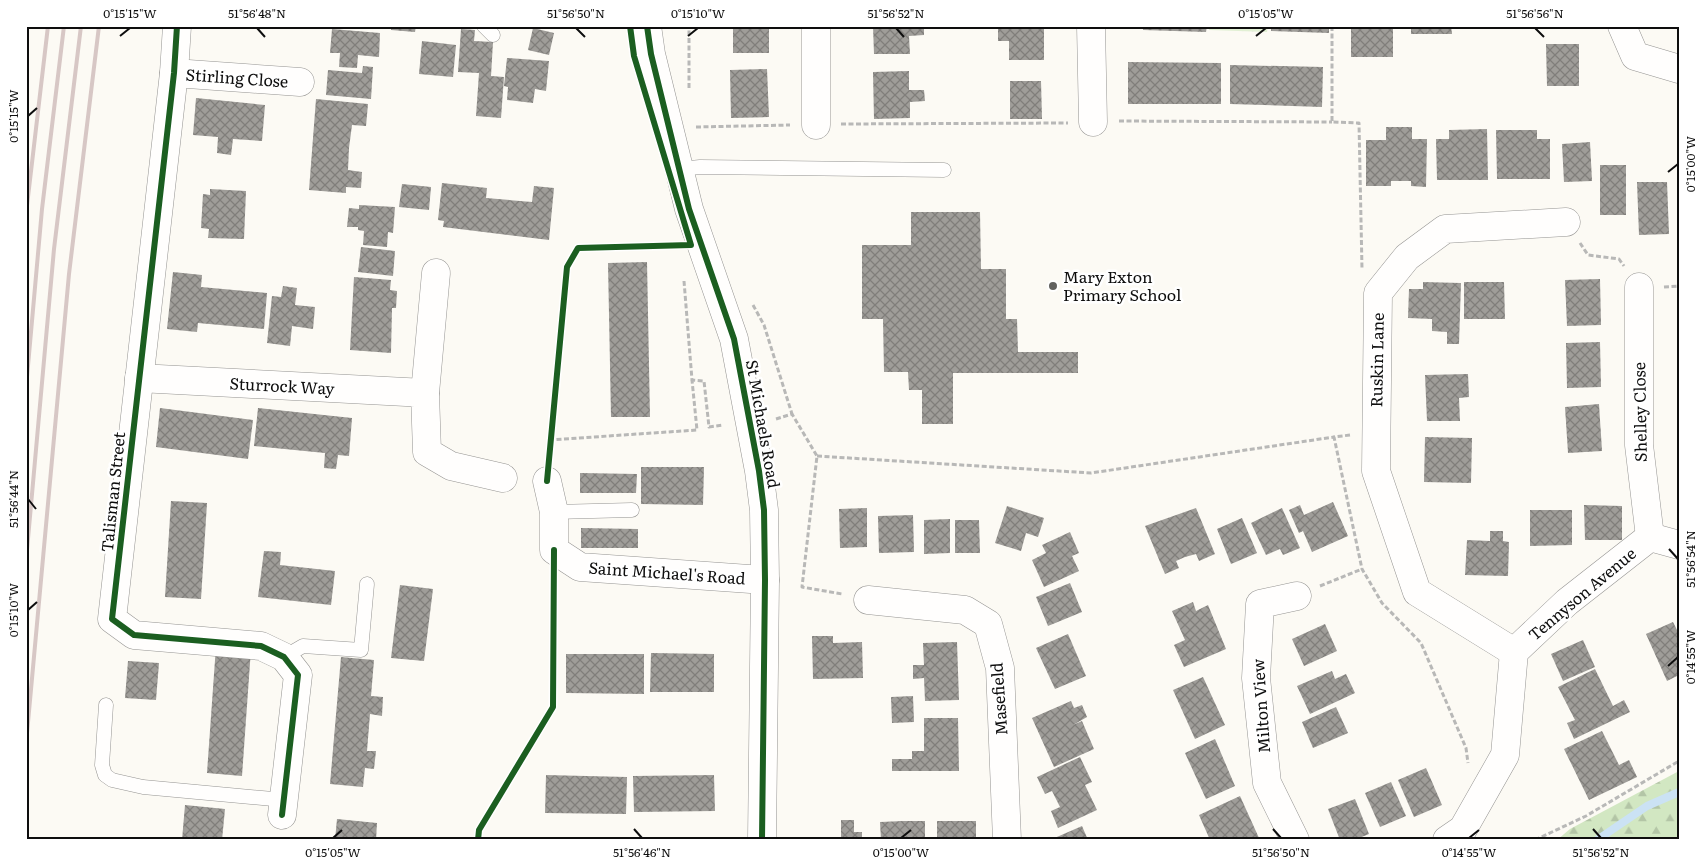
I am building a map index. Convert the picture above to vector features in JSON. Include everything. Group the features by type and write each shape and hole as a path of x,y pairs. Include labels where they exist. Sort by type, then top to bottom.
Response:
{"street":[{"name":"Talisman Street","path":"177,26 174,73 112,619 134,635 261,646 284,657"},
{"name":"St Michaels Road","path":"647,26 651,54 689,209 734,339 759,471 764,510 765,580 762,840"},
{"path":"816,26 816,124"},
{"path":"1091,26 1092,122"},
{"path":"1622,26 1635,56 1679,69"},
{"name":"Stirling Close","path":"174,73 300,82"},
{"name":"Ruskin Lane","path":"1514,652 1416,592 1376,471 1378,293 1407,257 1445,229 1566,222"},
{"path":"436,273 425,393 427,452 451,466 503,478"},
{"name":"Shelley Close","path":"1640,287 1638,445 1650,537"},
{"name":"Sturrock Way","path":"139,378 425,393"},
{"name":"Saint Michael's Road","path":"546,481 554,512 554,550 580,567 765,580"},
{"name":"Tennyson Avenue","path":"1447,840 1463,830 1505,755 1514,652 1567,602 1650,537 1679,545"},
{"name":"Milton View","path":"1295,840 1267,783 1256,678 1260,604 1297,596"},
{"name":"Masefield","path":"868,600 965,610 988,624 1000,668 1007,840"},
{"path":"283,807 298,675 284,657"}],"lane":[{"path":"680,169 700,167 944,170"},
{"path":"554,512 632,510"},
{"path":"284,657 302,646 361,650 367,584"},
{"path":"106,705 102,765 105,775 112,780 143,787 283,807"}],"path":[{"path":"688,90 689,26"},
{"path":"688,127 816,124 1332,122"},
{"path":"1566,222 1588,255 1619,260"},
{"path":"550,440 697,430 684,278"},
{"path":"764,325 792,414 817,456 802,586 868,600"},
{"path":"692,380 704,381 709,427 732,424"},
{"path":"773,420 792,414"},
{"path":"546,481 550,430"},
{"path":"817,456 1091,472 1334,437"},
{"path":"1297,596 1362,569"},
{"path":"1535,840 1586,816 1679,761"}],"green space":[{"path":"1209,26 1268,26 1267,32 1209,30"},
{"path":"1679,771 1679,840 1557,840 1570,829"}],"building":[{"path":"391,26 416,26 415,32 391,30"},
{"path":"733,26 769,26 769,53 733,53"},
{"path":"873,26 924,26 924,35 909,36 910,54 874,54"},
{"path":"998,26 1044,26 1044,60 1009,60 1009,41 998,41"},
{"path":"1143,26 1207,26 1206,32 1143,30"},
{"path":"1271,26 1329,26 1329,33 1271,31"},
{"path":"1351,26 1393,26 1393,57 1351,57"},
{"path":"1411,26 1451,26 1452,34 1411,34"},
{"path":"533,28 554,33 549,55 528,50"},
{"path":"332,29 380,33 379,57 358,55 357,68 339,67 340,53 330,53"},
{"path":"461,29 475,30 474,41 493,42 491,76 504,77 501,118 476,116 479,73 458,72"},
{"path":"422,41 456,45 453,77 419,74"},
{"path":"1546,44 1579,44 1579,86 1547,86"},
{"path":"507,58 549,61 546,91 535,89 533,103 507,100 508,87 504,86"},
{"path":"1128,62 1221,63 1221,104 1128,104"},
{"path":"1230,65 1323,67 1322,107 1230,104"},
{"path":"363,66 373,67 371,99 326,95 328,70 362,73"},
{"path":"767,69 769,117 731,118 730,70"},
{"path":"909,71 909,90 924,90 925,101 910,102 910,118 874,119 873,72"},
{"path":"1010,81 1041,81 1042,119 1010,119"},
{"path":"196,98 265,105 262,141 233,139 231,155 217,153 218,137 193,135"},
{"path":"316,99 368,104 366,126 352,125 349,148 348,170 362,172 361,188 346,187 346,193 309,190"},
{"path":"1386,127 1412,127 1412,139 1427,139 1426,187 1411,186 1411,181 1391,181 1391,186 1366,186 1366,140 1386,140"},
{"path":"1487,129 1488,180 1437,180 1436,139 1449,139 1449,130"},
{"path":"1496,130 1537,130 1537,139 1550,139 1550,179 1497,179"},
{"path":"1590,142 1592,181 1564,182 1562,144"},
{"path":"1600,165 1626,165 1626,215 1600,215"},
{"path":"1637,182 1667,182 1669,234 1639,235"},
{"path":"442,183 487,188 486,198 532,202 534,186 554,188 549,240 443,227 444,221 438,220"},
{"path":"402,184 431,187 429,210 399,207"},
{"path":"210,189 246,191 244,239 208,238 209,229 201,228 203,194 210,195"},
{"path":"359,205 395,207 393,233 388,232 387,247 363,245 364,231 358,230 358,227 347,227 349,208 359,209"},
{"path":"911,212 980,212 981,269 1006,269 1006,319 1017,319 1018,352 1078,352 1078,373 953,373 953,424 922,424 922,390 909,390 908,372 884,372 883,319 862,319 862,245 911,245"},
{"path":"361,247 395,251 393,276 358,272"},
{"path":"647,262 650,417 611,417 608,263"},
{"path":"173,272 202,275 201,287 267,293 264,329 198,323 197,332 167,329"},
{"path":"354,277 391,280 390,290 397,291 396,308 392,308 391,353 350,350"},
{"path":"1600,279 1601,325 1567,326 1565,280"},
{"path":"1423,282 1461,283 1459,344 1447,344 1447,332 1432,331 1432,319 1408,318 1409,289 1423,289"},
{"path":"1464,282 1504,282 1505,319 1464,319"},
{"path":"283,286 297,288 295,305 315,307 313,329 292,326 290,346 267,343 272,296 281,297"},
{"path":"1600,342 1601,387 1567,388 1566,343"},
{"path":"1468,374 1469,397 1459,398 1460,421 1427,421 1425,375"},
{"path":"1599,404 1602,451 1568,453 1565,407"},
{"path":"160,408 253,420 248,459 156,447"},
{"path":"258,408 352,418 349,456 338,455 336,469 324,468 325,453 254,446"},
{"path":"1425,437 1472,438 1471,483 1424,482"},
{"path":"641,467 704,467 703,505 641,504"},
{"path":"580,473 637,474 636,493 580,493"},
{"path":"171,501 207,503 201,599 165,597"},
{"path":"1333,502 1348,536 1312,552 1303,531 1299,533 1289,510 1300,505 1304,515"},
{"path":"1584,505 1622,506 1622,540 1585,540"},
{"path":"1007,506 1044,518 1038,537 1026,533 1021,551 995,543"},
{"path":"867,508 867,547 840,548 839,509"},
{"path":"1196,508 1215,554 1199,561 1196,554 1185,557 1176,561 1179,568 1165,574 1145,526"},
{"path":"1282,508 1300,548 1283,555 1280,549 1266,555 1251,523"},
{"path":"1530,510 1572,510 1572,545 1530,546"},
{"path":"913,515 914,552 879,553 878,516"},
{"path":"1242,518 1257,553 1231,564 1217,529"},
{"path":"950,519 950,553 924,554 924,520"},
{"path":"955,520 979,520 980,553 955,553"},
{"path":"581,528 638,529 638,548 581,548"},
{"path":"1490,531 1503,531 1503,541 1509,542 1508,576 1465,575 1467,540 1490,541"},
{"path":"1070,532 1079,553 1072,556 1079,571 1044,587 1032,560 1046,553 1042,545"},
{"path":"264,551 281,552 280,565 335,571 331,605 258,597"},
{"path":"1070,583 1082,612 1048,626 1036,597"},
{"path":"400,585 433,589 424,661 391,658"},
{"path":"1193,602 1196,611 1208,605 1226,649 1184,667 1174,645 1185,640 1172,611"},
{"path":"1673,622 1679,634 1679,675 1667,681 1646,634"},
{"path":"1325,624 1337,651 1304,666 1292,639"},
{"path":"1068,634 1086,676 1055,689 1036,648"},
{"path":"812,636 833,636 833,643 862,642 863,678 813,679"},
{"path":"1583,640 1595,667 1563,681 1551,654"},
{"path":"957,642 959,700 925,701 924,678 913,679 913,665 924,665 923,643"},
{"path":"216,646 251,649 242,776 207,773"},
{"path":"651,653 714,654 714,692 650,692"},
{"path":"566,654 644,654 644,694 566,693"},
{"path":"341,657 374,660 371,696 383,697 382,716 370,714 367,751 376,751 374,769 365,768 363,787 330,784"},
{"path":"128,661 159,663 156,700 125,698"},
{"path":"1595,669 1613,706 1624,700 1630,712 1574,739 1567,723 1575,720 1558,687"},
{"path":"1332,671 1335,679 1346,674 1355,693 1310,714 1297,686"},
{"path":"1203,677 1225,725 1195,739 1173,690"},
{"path":"913,696 914,722 892,723 891,697"},
{"path":"1071,701 1074,708 1082,705 1087,717 1073,725 1082,721 1094,749 1054,767 1032,718"},
{"path":"1336,707 1348,733 1313,748 1302,722"},
{"path":"924,718 958,718 959,771 892,771 892,759 912,759 912,751 924,751"},
{"path":"1602,731 1619,765 1629,760 1637,777 1589,800 1564,749"},
{"path":"1215,739 1235,786 1206,799 1185,753"},
{"path":"1080,757 1092,782 1085,785 1097,810 1058,828 1051,811 1060,807 1052,791 1045,794 1037,777"},
{"path":"1426,768 1442,805 1414,817 1398,780"},
{"path":"546,775 627,777 626,814 545,813"},
{"path":"714,775 715,811 634,812 633,776"},
{"path":"1391,782 1406,816 1380,827 1365,793"},
{"path":"1240,796 1259,838 1210,840 1199,815"},
{"path":"1355,799 1369,834 1354,840 1340,840 1328,809"},
{"path":"185,805 225,809 222,840 182,840"},
{"path":"337,819 377,823 376,840 335,840"},
{"path":"841,820 854,820 854,832 862,832 862,840 841,840"},
{"path":"925,821 925,840 881,840 880,822"},
{"path":"937,821 976,821 976,840 937,840"},
{"path":"1082,826 1088,840 1050,840"}],"waterway":[{"path":"1597,840 1647,806 1679,792"}],"railway":[{"path":"26,214 48,26"},
{"path":"26,388 42,209 64,26"},
{"path":"26,561 54,249 81,26"},
{"path":"26,744 69,274 99,26"}],"cycle path":[{"path":"177,26 174,73 112,619 134,635 261,646 284,657 298,675 282,815"},
{"path":"547,481 567,267 578,248 691,245 634,56 630,26"},
{"path":"647,26 651,54 689,209 734,339 759,471 764,510 765,580 762,840"},
{"path":"478,840 479,830 553,707 554,550"}],"place":[{"name":"Mary Exton Primary School","path":"1053,286"}]}
